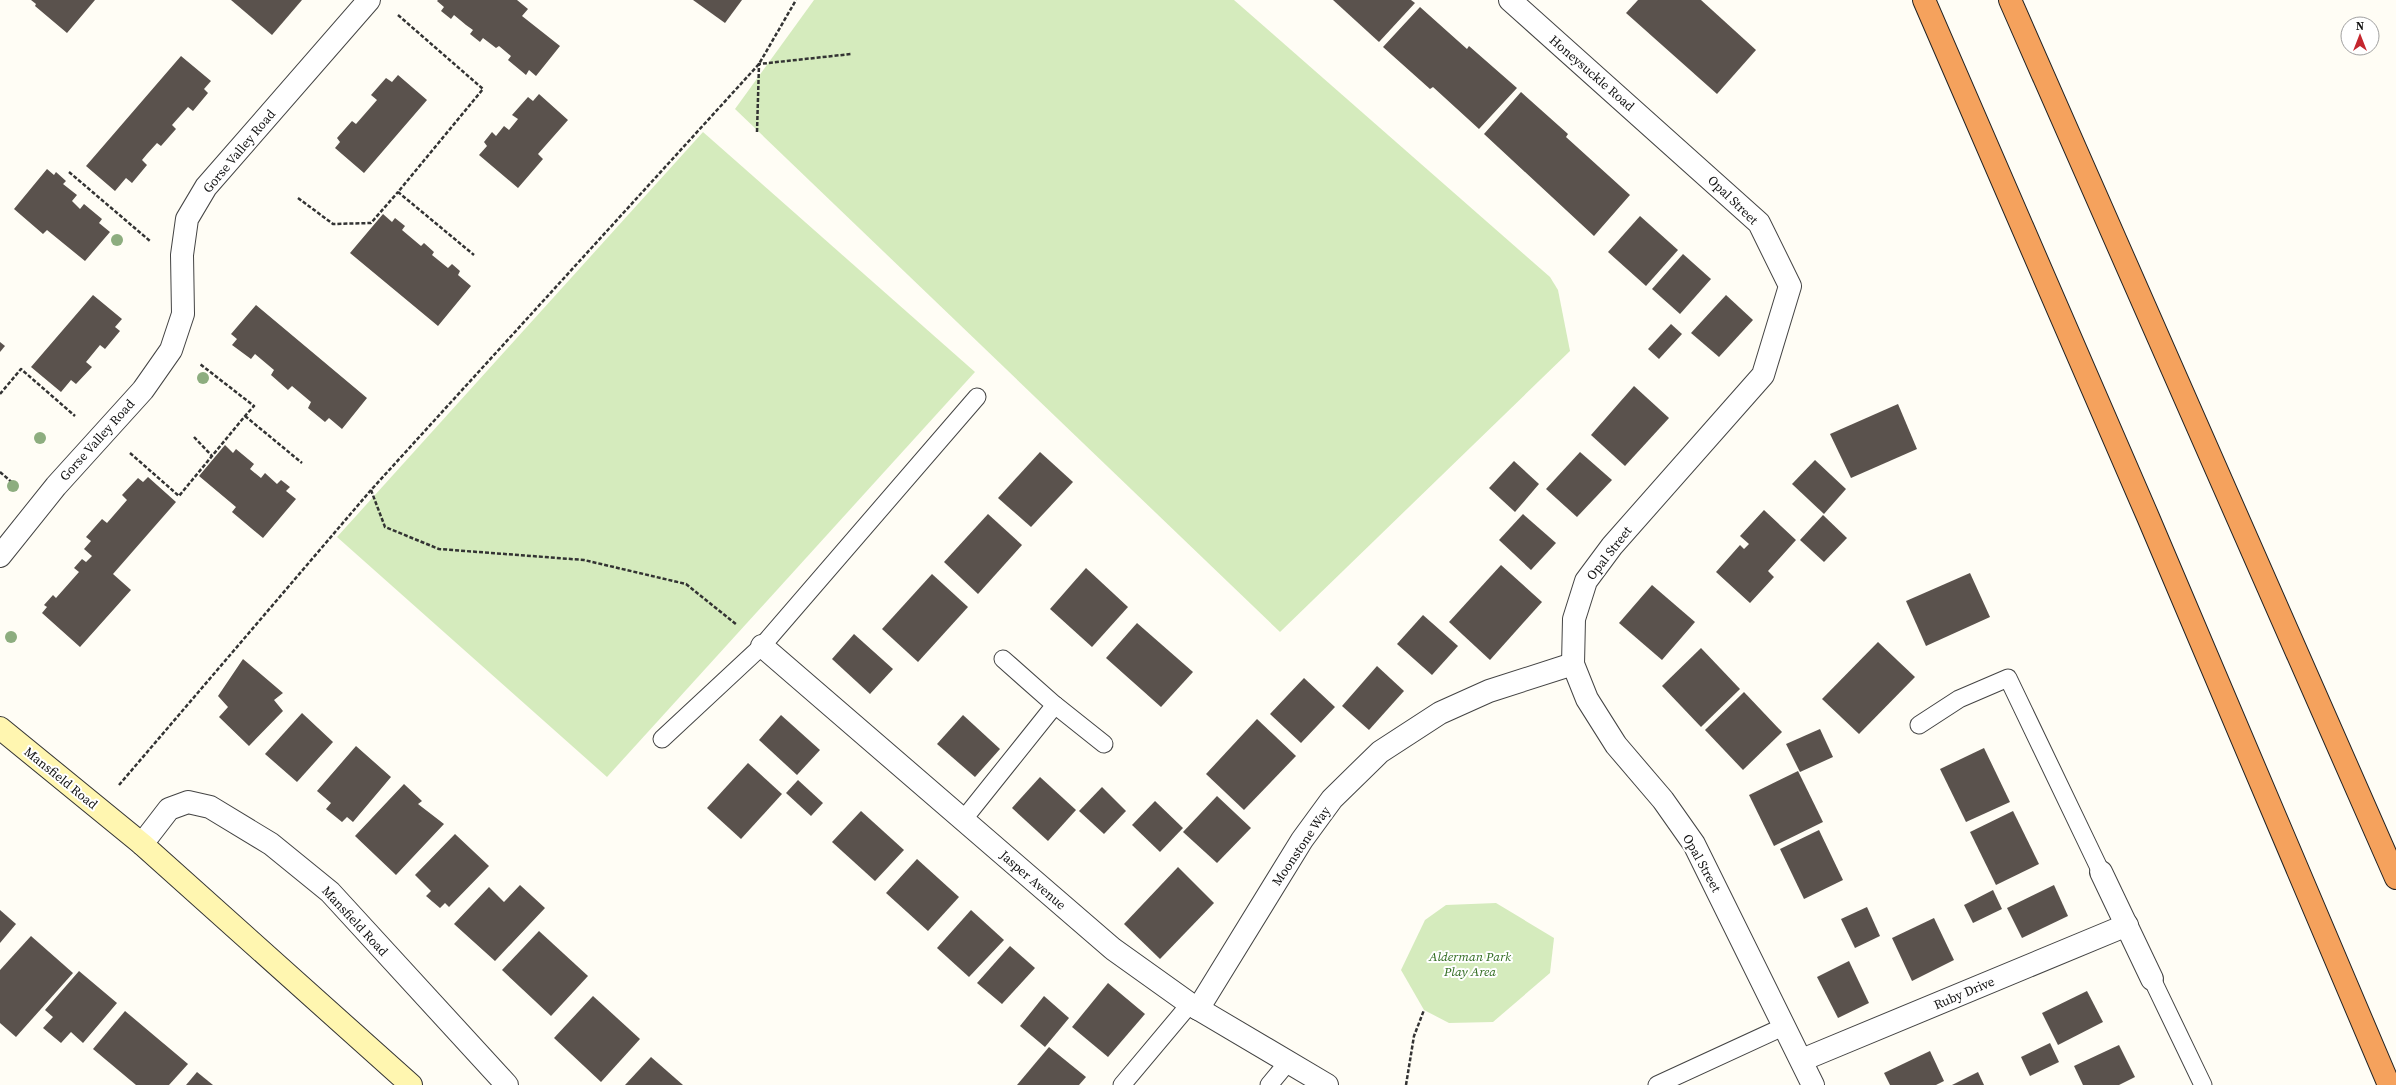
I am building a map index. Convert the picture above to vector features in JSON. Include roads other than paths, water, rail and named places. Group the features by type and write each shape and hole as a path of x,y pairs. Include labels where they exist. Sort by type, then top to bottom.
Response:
{"highway":[{"path":"1924,0 2148,517 2389,1085"},
{"path":"2010,0 2396,878"}],"main road":[{"name":"Mansfield Road","path":"0,728 142,844 411,1085"}],"street":[{"name":"Gorse Valley Road","path":"0,556 56,486 143,390 171,350 183,314 182,255 187,219 206,187 369,0"},
{"name":"Honeysuckle Road","path":"1510,0 1675,146"},
{"name":"Opal Street","path":"1675,146 1759,223 1790,286 1762,375 1612,546 1586,581 1574,619 1574,664 1587,699 1616,745 1663,800 1694,844 1802,1060 1813,1085"},
{"name":"Jasper Avenue","path":"762,646 1113,949 1194,1007 1327,1085"},
{"name":"Moonstone Way","path":"1194,1007 1302,840 1332,799 1380,752 1440,713 1489,691 1574,664"},
{"name":"Mansfield Road","path":"142,844 168,809 188,802 210,807 271,844 330,892 507,1085"},
{"path":"2101,872 2152,979"},
{"name":"Ruby Drive","path":"1802,1060 2127,925"}],"lane":[{"path":"662,739 762,646 977,397"},
{"path":"1003,659 1055,705 1104,744"},
{"path":"1919,725 1959,699 2008,678 2101,872"},
{"path":"963,820 1055,705"},
{"path":"2152,979 2203,1085"},
{"path":"1122,1085 1194,1007"},
{"path":"1658,1085 1785,1026"},
{"path":"1269,1085 1288,1062"}],"park label":[{"name":"Alderman Park Play Area","path":"1470,964"}]}
